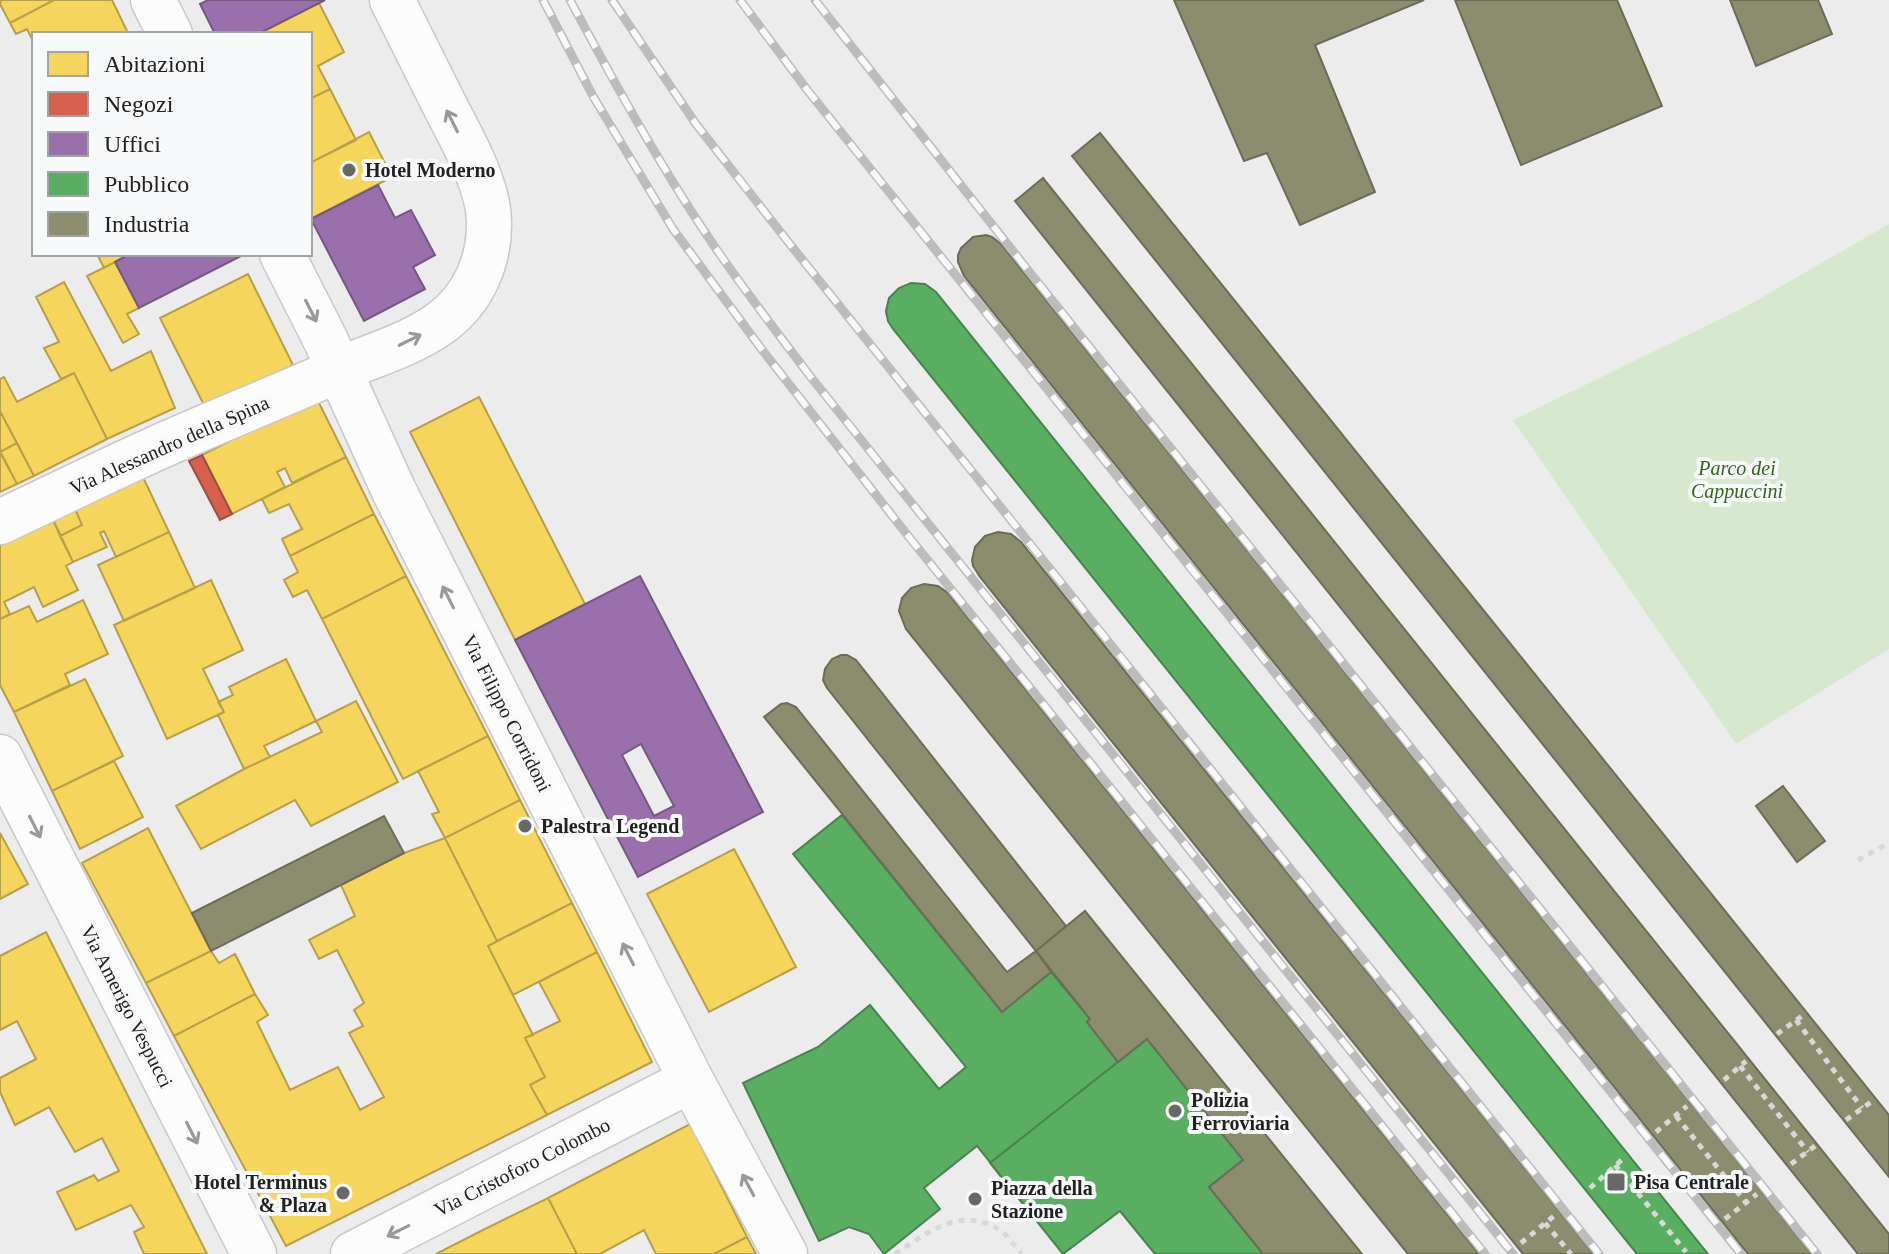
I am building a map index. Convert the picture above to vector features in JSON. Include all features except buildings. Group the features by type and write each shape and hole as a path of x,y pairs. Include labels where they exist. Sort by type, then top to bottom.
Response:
{"street":[{"path":"153,0 169,32"},
{"name":"Via Alessandro della Spina","path":"0,522 160,447 409,341 442,322 469,293 480,275 488,241 488,207 462,140 392,0"},
{"name":"Via Filippo Corridoni","path":"283,256 394,491 691,1080 785,1254"},
{"name":"Via Amerigo Vespucci","path":"0,757 254,1254"},
{"name":"Via Cristoforo Colombo","path":"353,1254 691,1080"}],"path":[{"path":"1858,860 1889,843"},
{"path":"1777,1034 1806,1013"},
{"path":"1796,1020 1862,1108"},
{"path":"1724,1080 1746,1061"},
{"path":"1740,1066 1808,1152"},
{"path":"1846,1120 1875,1099"},
{"path":"1656,1132 1687,1106"},
{"path":"1676,1116 1746,1203"},
{"path":"1791,1164 1815,1146"},
{"path":"1590,1188 1624,1158"},
{"path":"1615,1165 1685,1253 1695,1245"},
{"path":"1725,1219 1757,1194"},
{"path":"1521,1243 1554,1216"},
{"path":"895,1254 941,1224 973,1219 1002,1230 1021,1254"},
{"path":"1545,1223 1571,1254"}],"green space":[{"name":"Parco dei Cappuccini","path":"1889,224 1889,649 1736,744 1513,420 1747,306"}],"railway":[{"path":"543,0 594,98 673,229 763,351 1485,1254"},
{"path":"570,0 679,192 764,315 1513,1254"},
{"path":"612,0 696,124 789,243 1599,1254"},
{"path":"740,0 808,91 1741,1254"},
{"path":"815,0 1817,1254"}],"place":[{"name":"Hotel Moderno","path":"349,170"},
{"name":"Palestra Legend","path":"525,826"},
{"name":"Polizia Ferroviaria","path":"1175,1111"},
{"name":"Pisa Centrale","path":"1616,1182"},
{"name":"Hotel Terminus & Plaza","path":"343,1193"},
{"name":"Piazza della Stazione","path":"975,1199"}]}
